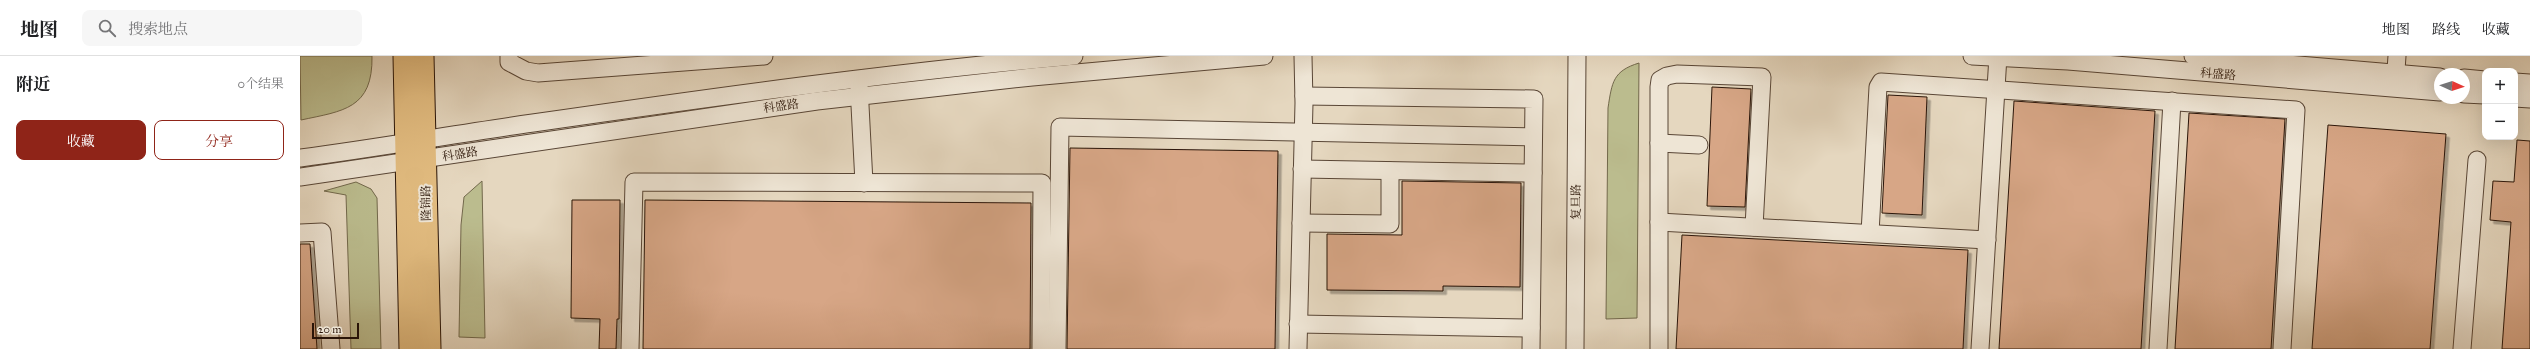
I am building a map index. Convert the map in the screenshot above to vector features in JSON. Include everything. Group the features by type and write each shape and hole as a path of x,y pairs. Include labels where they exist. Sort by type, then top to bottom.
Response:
{"main road":[{"name":"隆锦路","path":"404,56 416,152 430,349"},
{"name":"隆锦路","path":"410,349 416,152 423,56"}],"street":[{"path":"509,56 509,62 515,67 538,73 671,60 764,56"},
{"name":"科盛路","path":"300,177 416,152 1074,56"},
{"name":"科盛路","path":"859,88 1032,76 1264,56"},
{"path":"1298,349 1304,96 1303,56"},
{"name":"复旦路","path":"1575,349 1577,56"},
{"name":"科盛路","path":"1972,56 2236,64 2395,81 2434,91"},
{"name":"科盛路","path":"2193,56 2236,64"},
{"path":"2395,81 2397,56"},
{"path":"1980,349 1998,57"},
{"path":"1659,349 1660,80 1667,76 1762,77 1754,227"},
{"name":"科盛路","path":"2395,81 2434,78"},
{"path":"2470,79 2482,80"},
{"path":"1870,234 1878,87 1881,82 2296,110 2282,349"},
{"path":"2518,82 2530,83"},
{"path":"859,88 864,183"},
{"path":"2470,94 2482,95"},
{"path":"1304,96 1534,99 1531,349"},
{"path":"2518,98 2530,99"},
{"path":"2158,349 2172,101"},
{"path":"1057,349 1060,127 1533,137"},
{"path":"1659,143 1700,145"},
{"name":"科盛路","path":"300,158 416,152"},
{"path":"2462,349 2477,160"},
{"path":"1302,169 1533,173"},
{"path":"1301,222 1390,224 1390,171"},
{"path":"630,349 634,182 1042,183 1041,349"},
{"path":"1659,222 1987,240"},
{"path":"300,233 322,232 331,349"},
{"path":"1298,324 1531,328"}],"green space":[{"path":"300,56 372,56 371,74 367,87 361,97 353,104 342,110 301,120"},
{"path":"1639,63 1637,318 1606,319 1608,108 1615,79 1630,66"},
{"path":"482,181 485,338 459,337 461,225 464,197"},
{"path":"356,182 371,189 377,198 381,349 351,349 346,195 324,191"}],"building":[{"path":"1712,87 1751,89 1745,207 1707,206"},
{"path":"1888,95 1927,97 1922,215 1882,213"},
{"path":"2014,101 2155,111 2141,349 1999,349"},
{"path":"2189,113 2285,119 2271,349 2175,349"},
{"path":"2328,125 2446,134 2430,349 2312,349"},
{"path":"2517,140 2530,141 2530,349 2502,349 2511,222 2490,220 2493,181 2514,182"},
{"path":"1070,148 1278,151 1275,349 1067,349"},
{"path":"1402,181 1521,183 1520,287 1443,286 1443,291 1327,290 1327,234 1402,235"},
{"path":"572,200 620,200 619,319 617,319 616,349 599,349 600,319 571,318"},
{"path":"645,200 1031,203 1030,349 643,349"},
{"path":"1682,235 1968,250 1963,349 1676,349"},
{"path":"300,244 310,244 317,349 300,349"}]}
